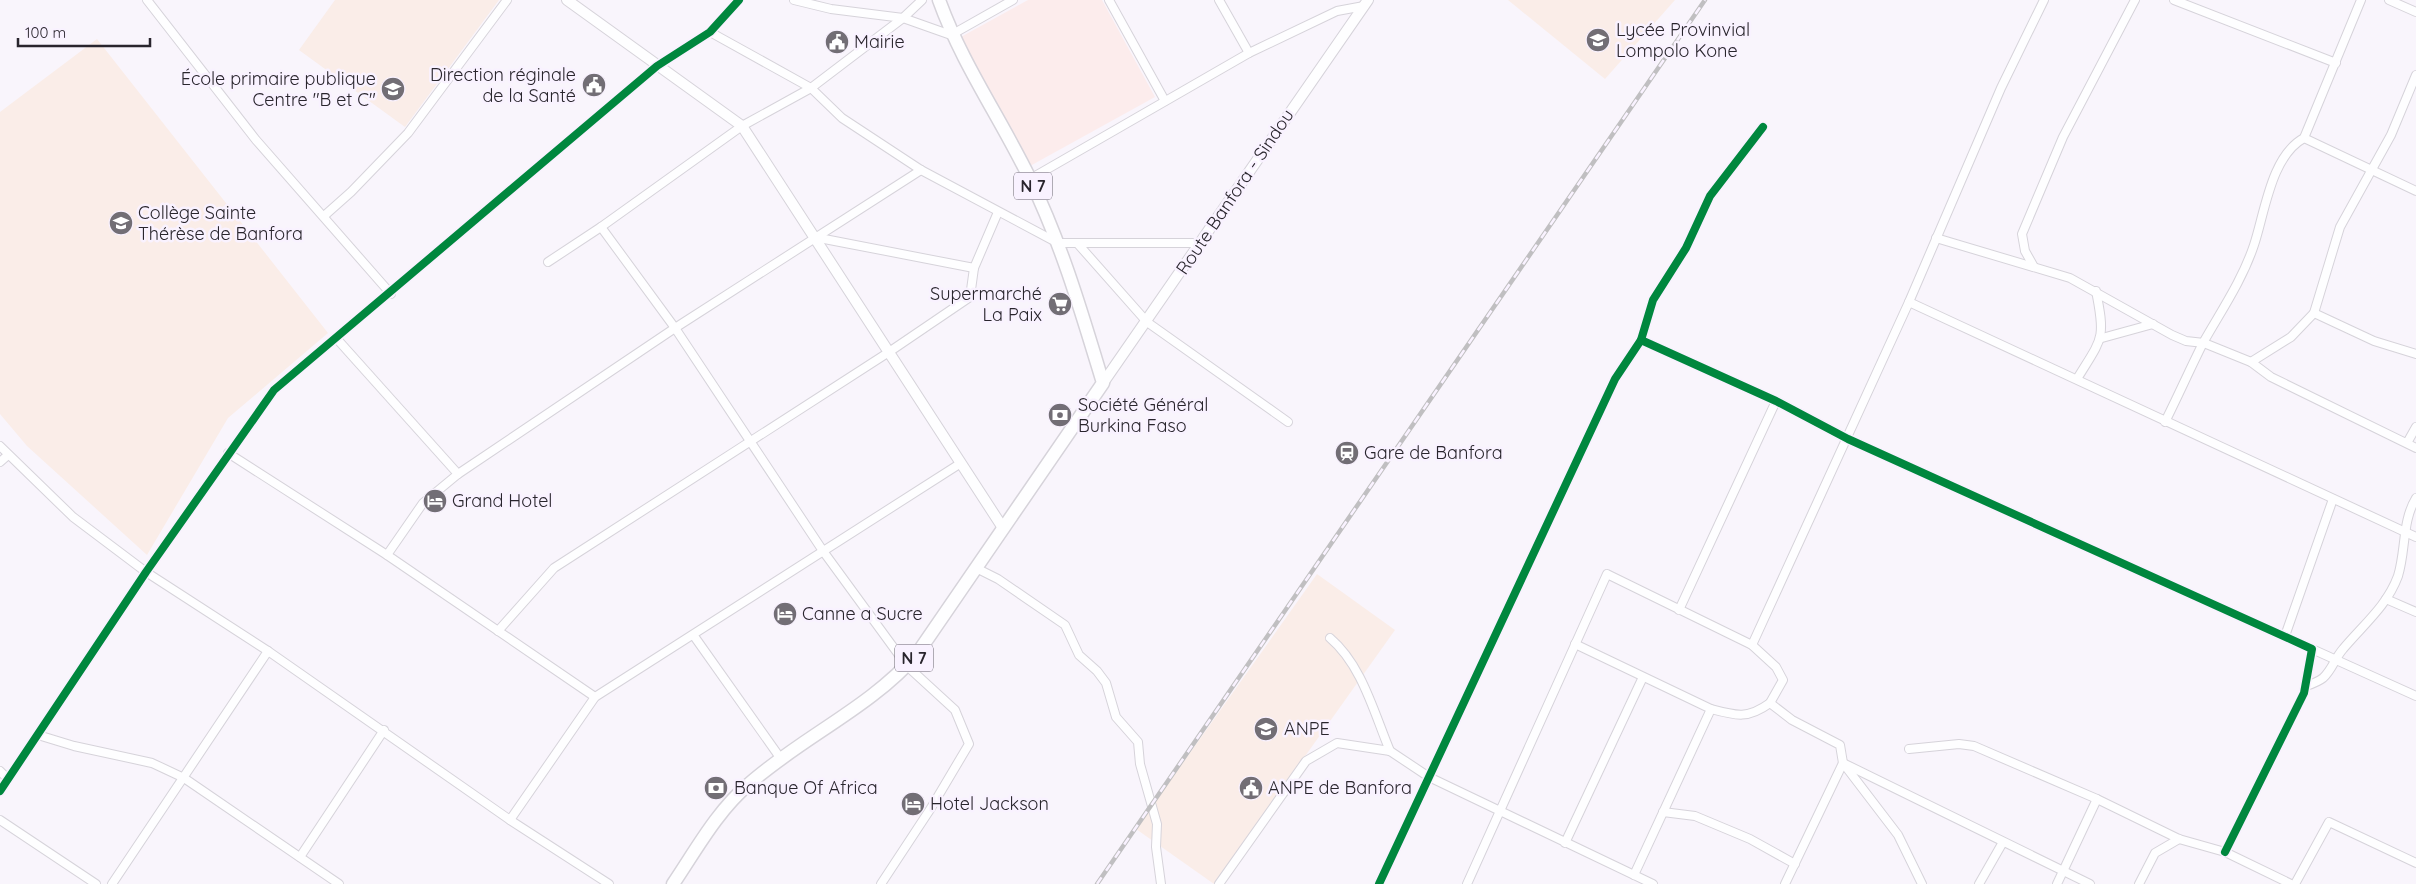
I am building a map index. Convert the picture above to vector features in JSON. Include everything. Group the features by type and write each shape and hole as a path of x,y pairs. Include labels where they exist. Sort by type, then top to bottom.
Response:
{"highway":[{"name":"N 7","path":"673,884 733,799 781,759 864,701 907,666 1103,384 1058,243 1030,179 951,35 939,0"}],"main road":[{"path":"567,0 742,126 1003,528"},
{"name":"Route Banfora - Sindou","path":"1103,384 1366,3"}],"street":[{"path":"147,0 256,140 390,294"},
{"path":"324,216 351,192 408,133 507,0"},
{"path":"0,791 146,572 274,390 337,339 657,66 710,32 739,0"},
{"path":"794,0 831,8 903,18 951,35 1013,0"},
{"path":"548,262 601,227 742,126 811,88 903,18 922,0"},
{"path":"1110,0 1165,101"},
{"path":"1219,0 1249,53"},
{"path":"1752,645 1910,302 2001,88 2044,0"},
{"path":"2034,268 2022,244 2022,234 2064,137 2135,0"},
{"path":"2174,0 2336,63"},
{"path":"2165,422 2204,343 2247,264 2264,208 2284,156 2294,143 2304,138 2361,0"},
{"path":"2389,0 2416,12"},
{"path":"1030,179 1249,53 1337,11 1366,3"},
{"path":"710,32 811,88 842,118 921,170 1058,243 1199,243"},
{"path":"2251,362 2291,337 2314,313 2340,227 2391,135 2416,75"},
{"path":"1379,884 1615,379 1641,340 1653,300 1686,248 1710,196 1763,128"},
{"path":"2304,138 2416,191"},
{"path":"387,555 423,503 458,474 675,328 921,170"},
{"path":"498,631 554,568 889,352 970,297 974,268 998,212"},
{"path":"601,227 675,328 823,551 907,666 955,710 969,744 931,808 881,884"},
{"path":"814,237 974,268"},
{"path":"1936,238 2070,278 2186,341 2204,343 2251,362 2271,377 2416,448"},
{"path":"1078,244 1147,322 1288,422"},
{"path":"2077,379 2102,338 2103,325 2096,291"},
{"path":"1910,302 2416,537"},
{"path":"2314,313 2374,341 2416,354"},
{"path":"2102,338 2153,324"},
{"path":"337,339 458,474"},
{"path":"1641,340 1776,401 1848,439 2416,696"},
{"path":"1679,610 1776,401"},
{"path":"2407,443 2416,427"},
{"path":"0,446 73,517 146,572 268,650 510,820 609,884"},
{"path":"228,453 387,555 595,697"},
{"path":"0,462 8,455"},
{"path":"510,820 595,697 694,636 961,463"},
{"path":"2306,686 2323,678 2335,659 2386,600 2398,576 2409,511 2416,498"},
{"path":"2285,636 2333,499"},
{"path":"976,568 998,579 1065,625 1079,655 1097,671 1106,683 1116,717 1138,742 1140,764 1157,824 1156,848 1161,884"},
{"path":"1467,884 1500,812 1575,644 1607,574 1752,645 1776,667 1783,680 1770,702 1756,713 1744,715 1712,709 1575,644"},
{"path":"2386,600 2416,612"},
{"path":"694,636 781,759"},
{"path":"1330,638 1345,652 1354,666 1390,751"},
{"path":"2225,852 2288,728 2306,686 2312,649"},
{"path":"112,884 268,650"},
{"path":"1565,844 1643,677"},
{"path":"1770,702 1792,720 1840,745 1843,763 1898,835 1922,884"},
{"path":"1634,875 1712,709"},
{"path":"300,857 384,730"},
{"path":"38,734 74,746 152,763 184,778 339,884"},
{"path":"1219,884 1306,761 1337,743 1390,751 1429,777 1565,844 1652,884"},
{"path":"1909,750 1937,745 1960,744 1974,746 2097,799 2179,839 2225,852 2291,884"},
{"path":"1843,763 2090,884"},
{"path":"1786,884 1843,763"},
{"path":"0,771 8,779"},
{"path":"2058,884 2097,799"},
{"path":"1663,812 1695,816 1750,839 1795,864"},
{"path":"0,820 96,884"},
{"path":"2295,884 2329,822 2416,863"},
{"path":"2139,884 2155,853 2179,839"},
{"path":"1979,884 2003,842"}],"shaded area":[{"name":"École primaire publique Centre \"B et C\"","path":"335,0 499,0 405,127 299,50"},
{"path":"1028,0 1102,0 1155,97 1030,166 959,38"},
{"name":"Lycée Provinvial Lompolo Kone","path":"1508,0 1675,0 1605,79"},
{"name":"Collège Sainte Thérèse de Banfora","path":"97,39 328,333 228,418 147,555 27,446 0,414 0,112"},
{"name":"ANPE","path":"1317,574 1395,630 1214,884 1136,829"}],"railway":[{"path":"1097,884 1705,0"}],"cycle path":[{"path":"0,791 146,572 274,390 657,66 710,32 739,0"},
{"path":"1379,884 1615,379 1641,340 1653,300 1686,248 1710,196 1763,127"},
{"path":"1641,340 1776,401 1848,439 2312,649 2304,693 2225,852"}],"place":[{"name":"Lycée Provinvial Lompolo Kone","path":"1598,40"},
{"name":"Mairie","path":"837,42"},
{"name":"Direction réginale de la Santé","path":"594,85"},
{"name":"École primaire publique Centre \"B et C\"","path":"393,89"},
{"name":"Collège Sainte Thérèse de Banfora","path":"121,223"},
{"name":"Supermarché La Paix","path":"1060,304"},
{"name":"Société Général Burkina Faso","path":"1060,415"},
{"name":"Gare de Banfora","path":"1347,453"},
{"name":"Grand Hotel","path":"435,501"},
{"name":"Canne a Sucre","path":"785,614"},
{"name":"ANPE","path":"1266,729"},
{"name":"Banque Of Africa","path":"716,788"},
{"name":"ANPE de Banfora","path":"1251,788"},
{"name":"Hotel Jackson","path":"913,804"}]}
